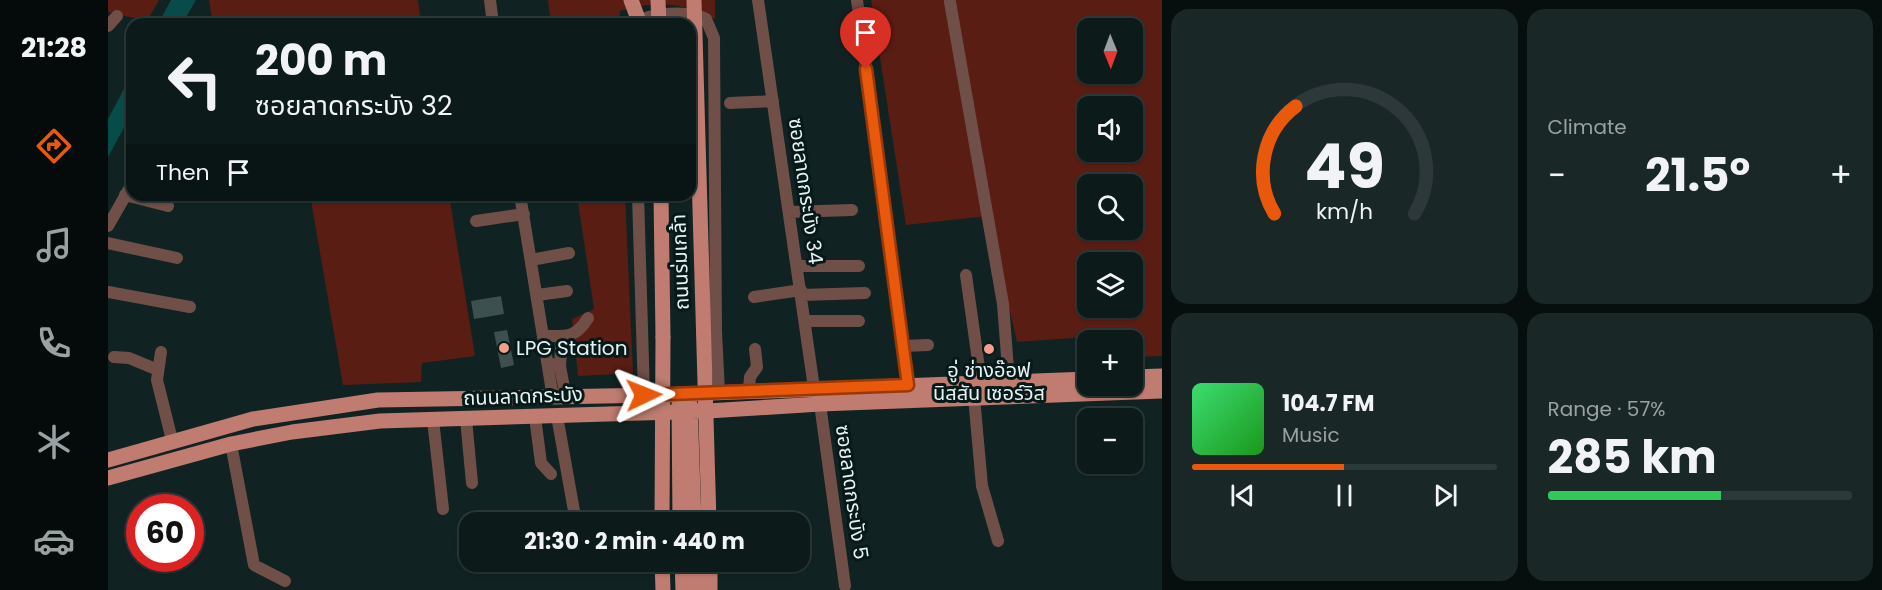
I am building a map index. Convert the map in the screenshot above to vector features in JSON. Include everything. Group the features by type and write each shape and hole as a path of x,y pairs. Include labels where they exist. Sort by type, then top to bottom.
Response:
{"main road":[{"path":"631,0 636,18"},
{"path":"658,0 659,18"},
{"name":"ถนนร่มเกล้า","path":"694,0 695,18"},
{"name":"ถนนร่มเกล้า","path":"696,70 709,512"},
{"name":"ถนนร่มเกล้า","path":"661,201 662,512"},
{"path":"1143,377 1162,376"},
{"name":"ถนนลาดกระบัง","path":"108,478 231,444 292,432 380,421 685,412 820,404 978,390 1010,382 1077,379"},
{"name":"ถนนลาดกระบัง","path":"108,460 172,440 263,417 378,400 560,398 908,385 978,390 1162,391"},
{"path":"684,394 687,512"},
{"path":"378,400 380,421"},
{"path":"662,572 663,590"},
{"path":"682,572 683,590"},
{"path":"695,572 695,590"},
{"path":"710,572 711,590"}],"street":[{"path":"489,0 493,18"},
{"name":"ซอยลาดกระบัง 34","path":"758,0 814,388"},
{"path":"857,0 908,385"},
{"path":"950,2 1003,304 1010,382"},
{"path":"644,18 689,14 700,16 706,19 714,38 716,331 719,392"},
{"path":"730,103 773,101"},
{"path":"108,226 126,195"},
{"path":"156,201 168,206"},
{"path":"521,201 544,336 554,364 560,398"},
{"path":"638,201 644,395"},
{"path":"789,212 852,210"},
{"path":"476,221 524,214"},
{"path":"108,243 177,258"},
{"path":"531,260 570,253"},
{"path":"797,266 859,266"},
{"path":"966,275 978,390 982,486 998,541"},
{"path":"537,295 567,291"},
{"path":"108,292 190,307"},
{"path":"754,297 801,292 865,293"},
{"path":"544,336 562,336 580,331 588,318"},
{"path":"805,321 859,321"},
{"path":"554,364 562,336"},
{"path":"903,346 928,345"},
{"path":"749,390 750,377 757,366 755,349"},
{"path":"161,352 158,370 161,400 172,440"},
{"path":"114,357 129,358 158,370"},
{"name":"ซอยลาดกระบัง 5","path":"820,404 845,586"},
{"path":"557,416 574,512"},
{"path":"535,417 541,463 551,474"},
{"path":"466,419 472,483"},
{"path":"433,420 443,509"},
{"path":"231,444 254,565 285,580"}],"shaded area":[{"path":"108,0 159,0 149,18 134,18 108,12"},
{"path":"209,0 418,0 420,18 212,18"},
{"path":"548,0 715,0 715,19 691,9 668,4 633,7 620,11 619,18 550,18"},
{"path":"871,0 1162,0 1162,356 1143,357 1143,330 1077,330 1077,338 1017,342 988,216 906,225"},
{"path":"311,201 450,201 475,356 422,363 421,382 343,385"},
{"path":"578,201 625,201 633,373 578,376 572,319 594,309"}],"water":[{"path":"171,0 196,0 186,18 161,18"},
{"path":"126,85 126,124 108,157 108,119"}],"building":[{"path":"501,296 504,314 474,319 471,301"},
{"name":"LPG Station","path":"507,330 514,365 501,368 494,332"}],"place":[{"name":"LPG Station","path":"504,348"},
{"name":"อู่ ช่างอ๊อฟ นิสสัน เซอร์วิส","path":"989,349"}],"route":[{"path":"644,395 908,385 866,69"}]}
